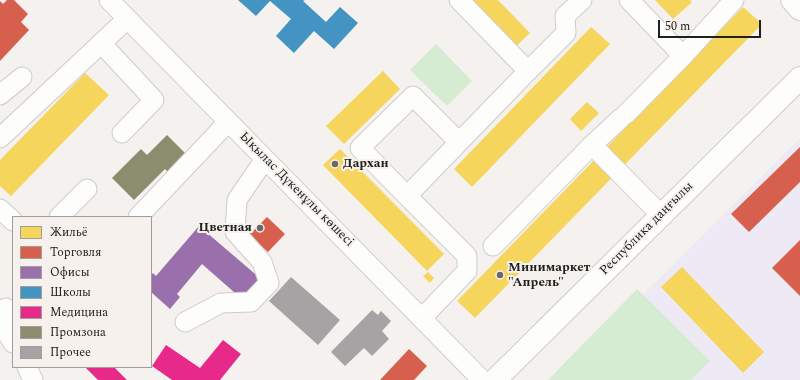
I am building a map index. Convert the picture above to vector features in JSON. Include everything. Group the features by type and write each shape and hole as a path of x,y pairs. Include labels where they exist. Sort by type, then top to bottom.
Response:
{"main road":[{"path":"792,0 800,9"},
{"name":"Республика даңғылы","path":"495,380 800,78"}],"street":[{"name":"Ықылас Дүкенұлы көшесі","path":"109,0 482,380"},
{"path":"459,0 528,71"},
{"path":"407,196 566,33 565,16 582,0"},
{"path":"629,0 683,56"},
{"path":"494,246 683,56 734,0"},
{"path":"0,138 127,19"},
{"path":"101,43 154,100 122,133"},
{"path":"0,96 22,77"},
{"path":"422,318 467,271 467,256 360,148 412,96 459,142"},
{"path":"139,216 228,122"},
{"path":"592,146 661,215"},
{"path":"185,322 221,303 251,302 269,283 262,262 235,232 237,200 265,159"},
{"path":"60,216 87,189"},
{"path":"0,209 12,220"},
{"path":"6,308 3,317 5,330 12,341"},
{"path":"27,368 33,380"}],"shaded area":[{"path":"800,138 800,380 557,380"}],"green space":[{"path":"436,44 472,81 447,106 410,70"},
{"path":"637,289 710,361 691,380 548,380"}],"building: Жильё":[{"path":"461,0 498,0 530,33 510,52"},
{"path":"655,0 690,0 692,2 673,19"},
{"path":"743,7 762,24 475,318 457,301"},
{"path":"591,27 610,44 472,187 454,169"},
{"path":"383,71 400,89 344,144 326,126"},
{"path":"85,73 109,95 11,196 0,186 0,160"},
{"path":"587,102 599,113 581,131 570,119"},
{"path":"340,149 444,254 427,271 323,165"},
{"path":"682,267 764,352 743,373 661,287"},
{"path":"428,272 434,278 430,283 423,276"}],"building: Торговля":[{"path":"7,0 14,0 28,14 21,22 29,30 0,61 0,1 3,4"},
{"path":"800,147 800,182 749,232 731,214"},
{"path":"267,217 285,234 268,252 249,235"},
{"path":"800,240 800,296 772,268"},
{"path":"409,349 427,366 414,380 380,380"}],"building: Офисы":[{"path":"199,226 261,279 243,300 202,264 177,294 180,297 170,309 152,293 152,274 153,273 156,276"}],"building: Школы":[{"path":"238,0 305,0 303,1 326,22 340,7 358,23 334,49 314,31 294,53 276,36 291,19 270,1 256,16"}],"building: Медицина":[{"path":"223,340 241,354 220,380 172,380 152,366 166,345 200,368"},
{"path":"86,368 115,368 127,380 98,380"}],"building: Промзона":[{"path":"167,135 188,156 170,174 165,169 134,200 112,178 141,149 147,155"}],"building: Прочее":[{"path":"291,277 340,320 318,345 269,301"},
{"path":"372,310 378,315 381,311 391,321 382,331 389,339 372,356 364,348 345,366 331,352"}],"place":[{"name":"Дархан","path":"335,164"},
{"name":"Цветная","path":"260,228"},
{"name":"Минимаркет \"Апрель\"","path":"500,275"}]}
